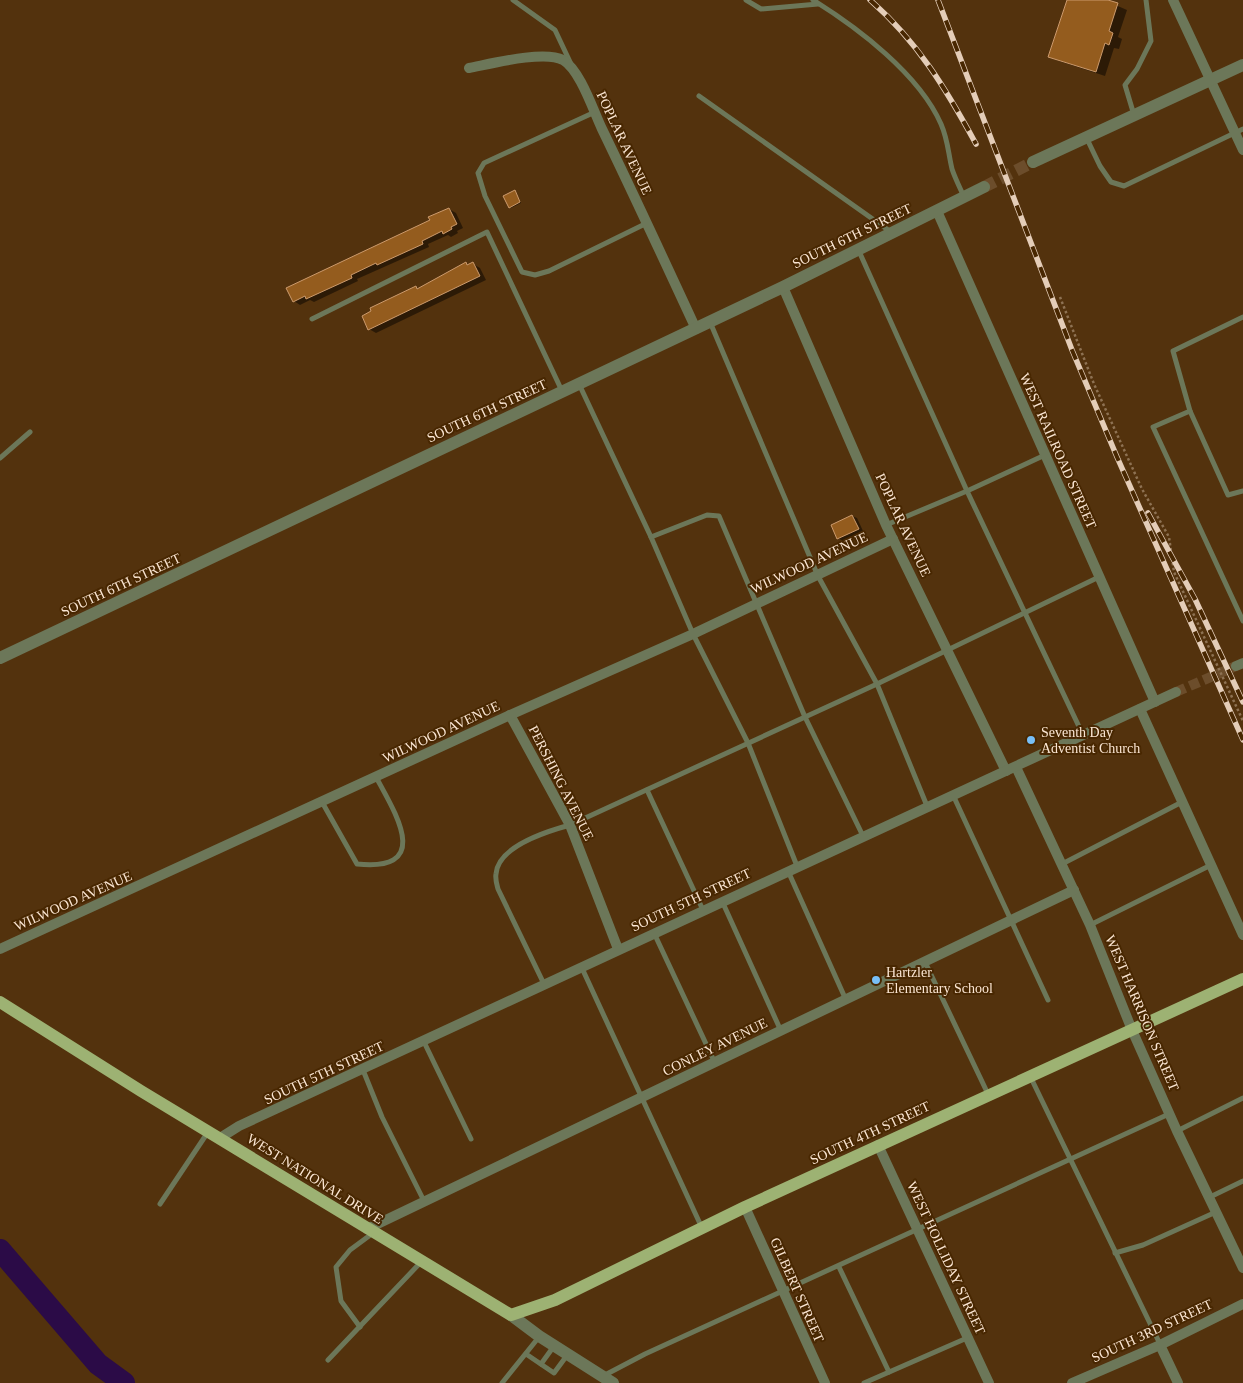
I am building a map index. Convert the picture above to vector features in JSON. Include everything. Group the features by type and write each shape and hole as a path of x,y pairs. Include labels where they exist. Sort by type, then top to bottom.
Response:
{"main road":[{"name":"SOUTH 4TH STREET","path":"511,1315 546,1303 878,1145 1243,979"},
{"name":"WEST NATIONAL DRIVE","path":"0,1002 370,1231 511,1315"}],"street":[{"path":"1173,0 1211,79 1239,131 1243,150"},
{"name":"POPLAR AVENUE","path":"469,68 551,57 564,61 575,74 595,112 696,329"},
{"path":"1033,162 1243,64"},
{"name":"SOUTH 6TH STREET","path":"0,658 696,329 984,187"},
{"name":"WEST RAILROAD STREET","path":"937,211 1155,702"},
{"name":"POPLAR AVENUE","path":"783,287 886,525 947,651 1011,769"},
{"name":"WILWOOD AVENUE","path":"0,950 510,715 693,634 893,539"},
{"name":"SOUTH 5TH STREET","path":"214,1135 239,1126 424,1042 654,932 1176,692"},
{"path":"1140,709 1243,935"},
{"name":"PERSHING AVENUE","path":"510,715 570,825 618,949"},
{"name":"WEST HARRISON STREET","path":"1011,769 1062,864 1090,925 1132,1030 1177,1131 1243,1268"},
{"name":"CONLEY AVENUE","path":"370,1231 424,1202 1074,890"},
{"name":"WEST HOLLIDAY STREET","path":"878,1145 989,1383"},
{"name":"GILBERT STREET","path":"745,1207 824,1383"},
{"name":"SOUTH 3RD STREET","path":"1072,1383 1160,1345 1243,1304"},
{"name":"WEST NATIONAL DRIVE","path":"511,1315 539,1336 608,1380"},
{"path":"1160,1345 1178,1383"}],"lane":[{"path":"513,0 555,30 575,74"},
{"path":"746,0 761,9 818,4"},
{"path":"812,0 882,50 919,90 940,121 946,135 952,169 964,198"},
{"path":"1134,115 1125,85 1137,69 1151,40 1146,0"},
{"path":"699,96 892,232"},
{"path":"595,112 484,163 478,173 484,196 522,272 535,275 549,271 647,223"},
{"path":"1086,138 1100,166 1111,182 1124,186 1239,131"},
{"path":"312,319 487,232 562,392"},
{"path":"858,248 967,492 1083,735"},
{"path":"1243,317 1173,351 1190,410 1228,495 1243,491"},
{"path":"710,322 818,576 877,684 927,806"},
{"path":"579,384 651,537 693,634 748,743 792,868 846,1000"},
{"path":"1190,410 1153,427 1243,621"},
{"path":"0,458 30,432"},
{"path":"886,525 967,492 1045,455"},
{"path":"651,537 706,515 719,516 805,717 863,836"},
{"path":"544,984 498,889 496,874 498,865 521,843 551,830 570,825 647,790 877,684 1099,578"},
{"path":"322,802 357,864 372,866 389,862 402,853 405,841 376,777"},
{"path":"647,790 703,910"},
{"path":"953,795 1048,1000"},
{"path":"1062,864 1182,802"},
{"path":"1090,925 1211,865"},
{"path":"722,901 781,1031"},
{"path":"654,932 714,1063"},
{"path":"925,962 989,1095"},
{"path":"581,966 640,1098 703,1229"},
{"path":"424,1042 471,1139"},
{"path":"363,1070 382,1117 424,1202"},
{"path":"1030,1076 1160,1345"},
{"path":"1177,1131 1243,1098"},
{"path":"608,1380 646,1354 1170,1114"},
{"path":"160,1204 214,1135"},
{"path":"1210,1197 1243,1181"},
{"path":"1115,1253 1143,1245 1216,1212"},
{"path":"360,1327 341,1301 336,1267 370,1231"},
{"path":"328,1360 422,1262"},
{"path":"839,1267 889,1372"},
{"path":"502,1383 539,1336"},
{"path":"864,1383 968,1338"},
{"path":"542,1364 554,1346"},
{"path":"526,1354 554,1373 568,1354"}],"path":[{"path":"1060,297 1094,384 1142,489 1169,537 1174,572 1243,721"}],"building":[{"path":"1067,0 1108,0 1118,3 1109,31 1113,33 1109,45 1105,43 1096,72 1048,57"},
{"path":"515,190 520,202 509,208 503,196"},
{"path":"449,208 457,224 451,227 452,229 443,234 442,231 422,241 423,244 351,275 352,278 306,299 305,296 293,302 286,288 430,220 428,217"},
{"path":"466,262 467,265 473,262 480,276 368,330 362,316 371,311 370,308 416,286 417,289"},
{"path":"852,515 859,529 837,539 831,525"}],"waterway":[{"path":"0,1250 98,1364 124,1383"}],"tunnel":[{"path":"984,187 1033,162"},
{"path":"1176,692 1236,666"}],"railway":[{"path":"870,0 903,32 930,67 954,104 976,144"},
{"path":"938,0 1072,350 1117,457 1243,740"},
{"path":"1148,513 1195,599 1243,702"}],"place":[{"name":"Seventh Day Adventist Church","path":"1031,740"},
{"name":"Hartzler Elementary School","path":"876,980"}]}
